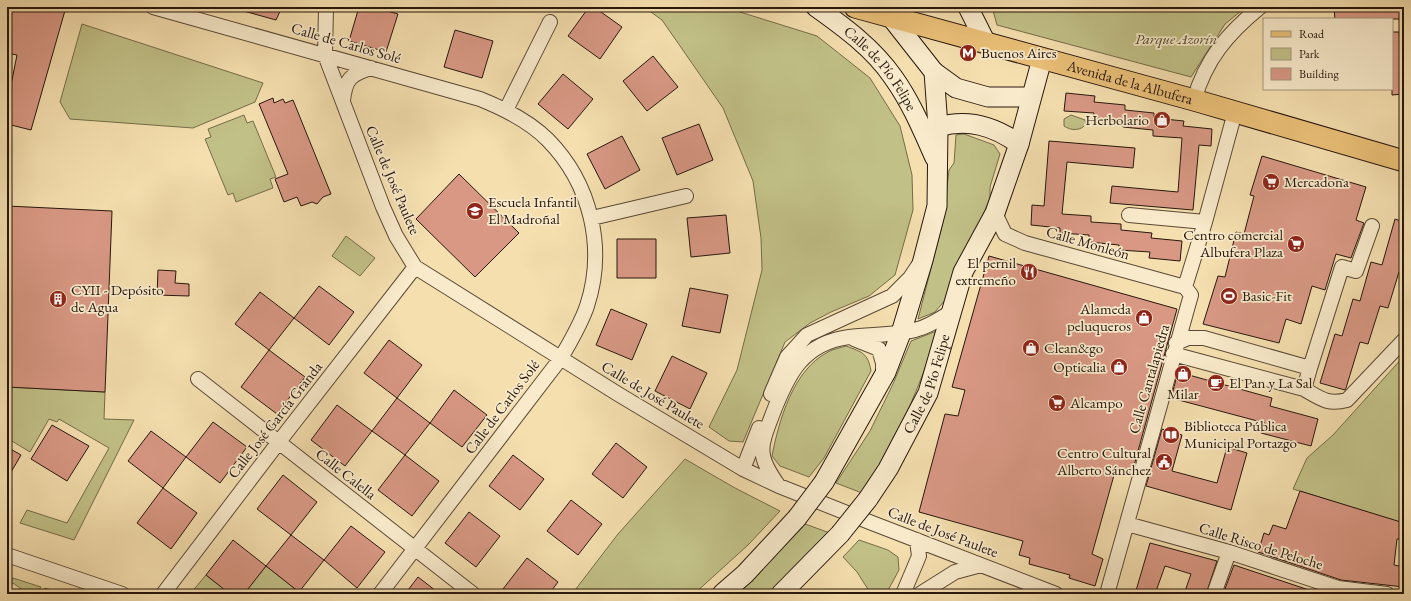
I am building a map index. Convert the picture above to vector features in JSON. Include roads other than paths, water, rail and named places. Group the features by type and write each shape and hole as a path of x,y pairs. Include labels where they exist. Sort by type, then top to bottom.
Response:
{"main road":[{"name":"Avenida de la Albufera","path":"855,7 890,12 986,42 1404,161"}],"street":[{"name":"Calle de Carlos Solé","path":"153,7 480,99 506,110 523,120 547,139 567,163 581,189 592,218 595,239 594,280 587,307 561,358 380,594"},
{"name":"Calle de José Paulete","path":"326,7 325,55 383,207 396,236 415,267 743,469 779,486 1056,594"},
{"name":"Calle de Pío Felipe","path":"816,7 863,43 893,76 911,106 938,164"},
{"path":"968,7 986,42"},
{"path":"1194,100 1199,84 1214,55 1236,26 1260,7"},
{"path":"890,12 934,72 956,88 988,97 1031,97"},
{"path":"506,110 550,22"},
{"name":"Calle de Pío Felipe","path":"781,594 840,534 868,499 888,469 928,393 953,311 963,272 996,213 1019,144 1042,58"},
{"path":"343,101 344,86 348,80 358,72 371,68"},
{"name":"Calle de Pío Felipe","path":"722,594 745,574 797,518 824,482 882,378 900,333 923,260 937,206 938,127 934,72"},
{"name":"Calle Cantalapiedra","path":"1107,594 1190,295 1185,287 1205,222 1235,112"},
{"path":"938,127 955,122 975,125 1004,133 1019,144"},
{"path":"592,218 686,196"},
{"name":"Calle Monleón","path":"996,213 1005,234 1024,243 1185,287"},
{"path":"1129,215 1205,222"},
{"path":"1304,389 1342,267 1356,271 1372,226"},
{"path":"743,469 774,382 786,357 807,335 892,296 910,278 923,260"},
{"name":"Calle José García Granda","path":"164,594 278,443 415,267"},
{"path":"779,486 765,466 761,442 784,383 801,358 821,344 848,337 900,333 920,329 953,311"},
{"path":"1185,312 1188,326 1204,338"},
{"path":"848,337 879,349 883,363 882,378"},
{"path":"1175,349 1188,338 1204,338 1310,368"},
{"path":"1175,349 1304,389 1324,401 1336,403 1347,400 1404,340"},
{"name":"Calle Calella","path":"198,379 473,594"},
{"name":"Calle Risco de Peloche","path":"1127,524 1229,552 1338,588 1387,594"},
{"path":"903,594 919,556 917,540"},
{"path":"1214,594 1229,552"},
{"path":"7,555 122,594"},
{"path":"920,594 955,572 981,565"}],"place":[{"name":"Buenos Aires","path":"968,53"},
{"name":"Herbolario","path":"1162,120"},
{"name":"Mercadona","path":"1271,182"},
{"name":"Escuela Infantil El Madroñal","path":"475,211"},
{"name":"Centro comercial Albufera Plaza","path":"1296,244"},
{"name":"El pernil extremeño","path":"1029,272"},
{"name":"Basic-Fit","path":"1229,296"},
{"name":"CYII - Depósito de Agua","path":"58,299"},
{"name":"Alameda peluqueros","path":"1144,318"},
{"name":"Clean&go","path":"1031,348"},
{"name":"Opticalia","path":"1119,367"},
{"name":"Milar","path":"1183,374"},
{"name":"El Pan y La Sal","path":"1216,383"},
{"name":"Alcampo","path":"1057,403"},
{"name":"Biblioteca Pública Municipal Portazgo","path":"1171,435"},
{"name":"Centro Cultural Alberto Sánchez","path":"1164,462"}],"park label":[{"name":"Parque Azorín","path":"1176,39"}]}
